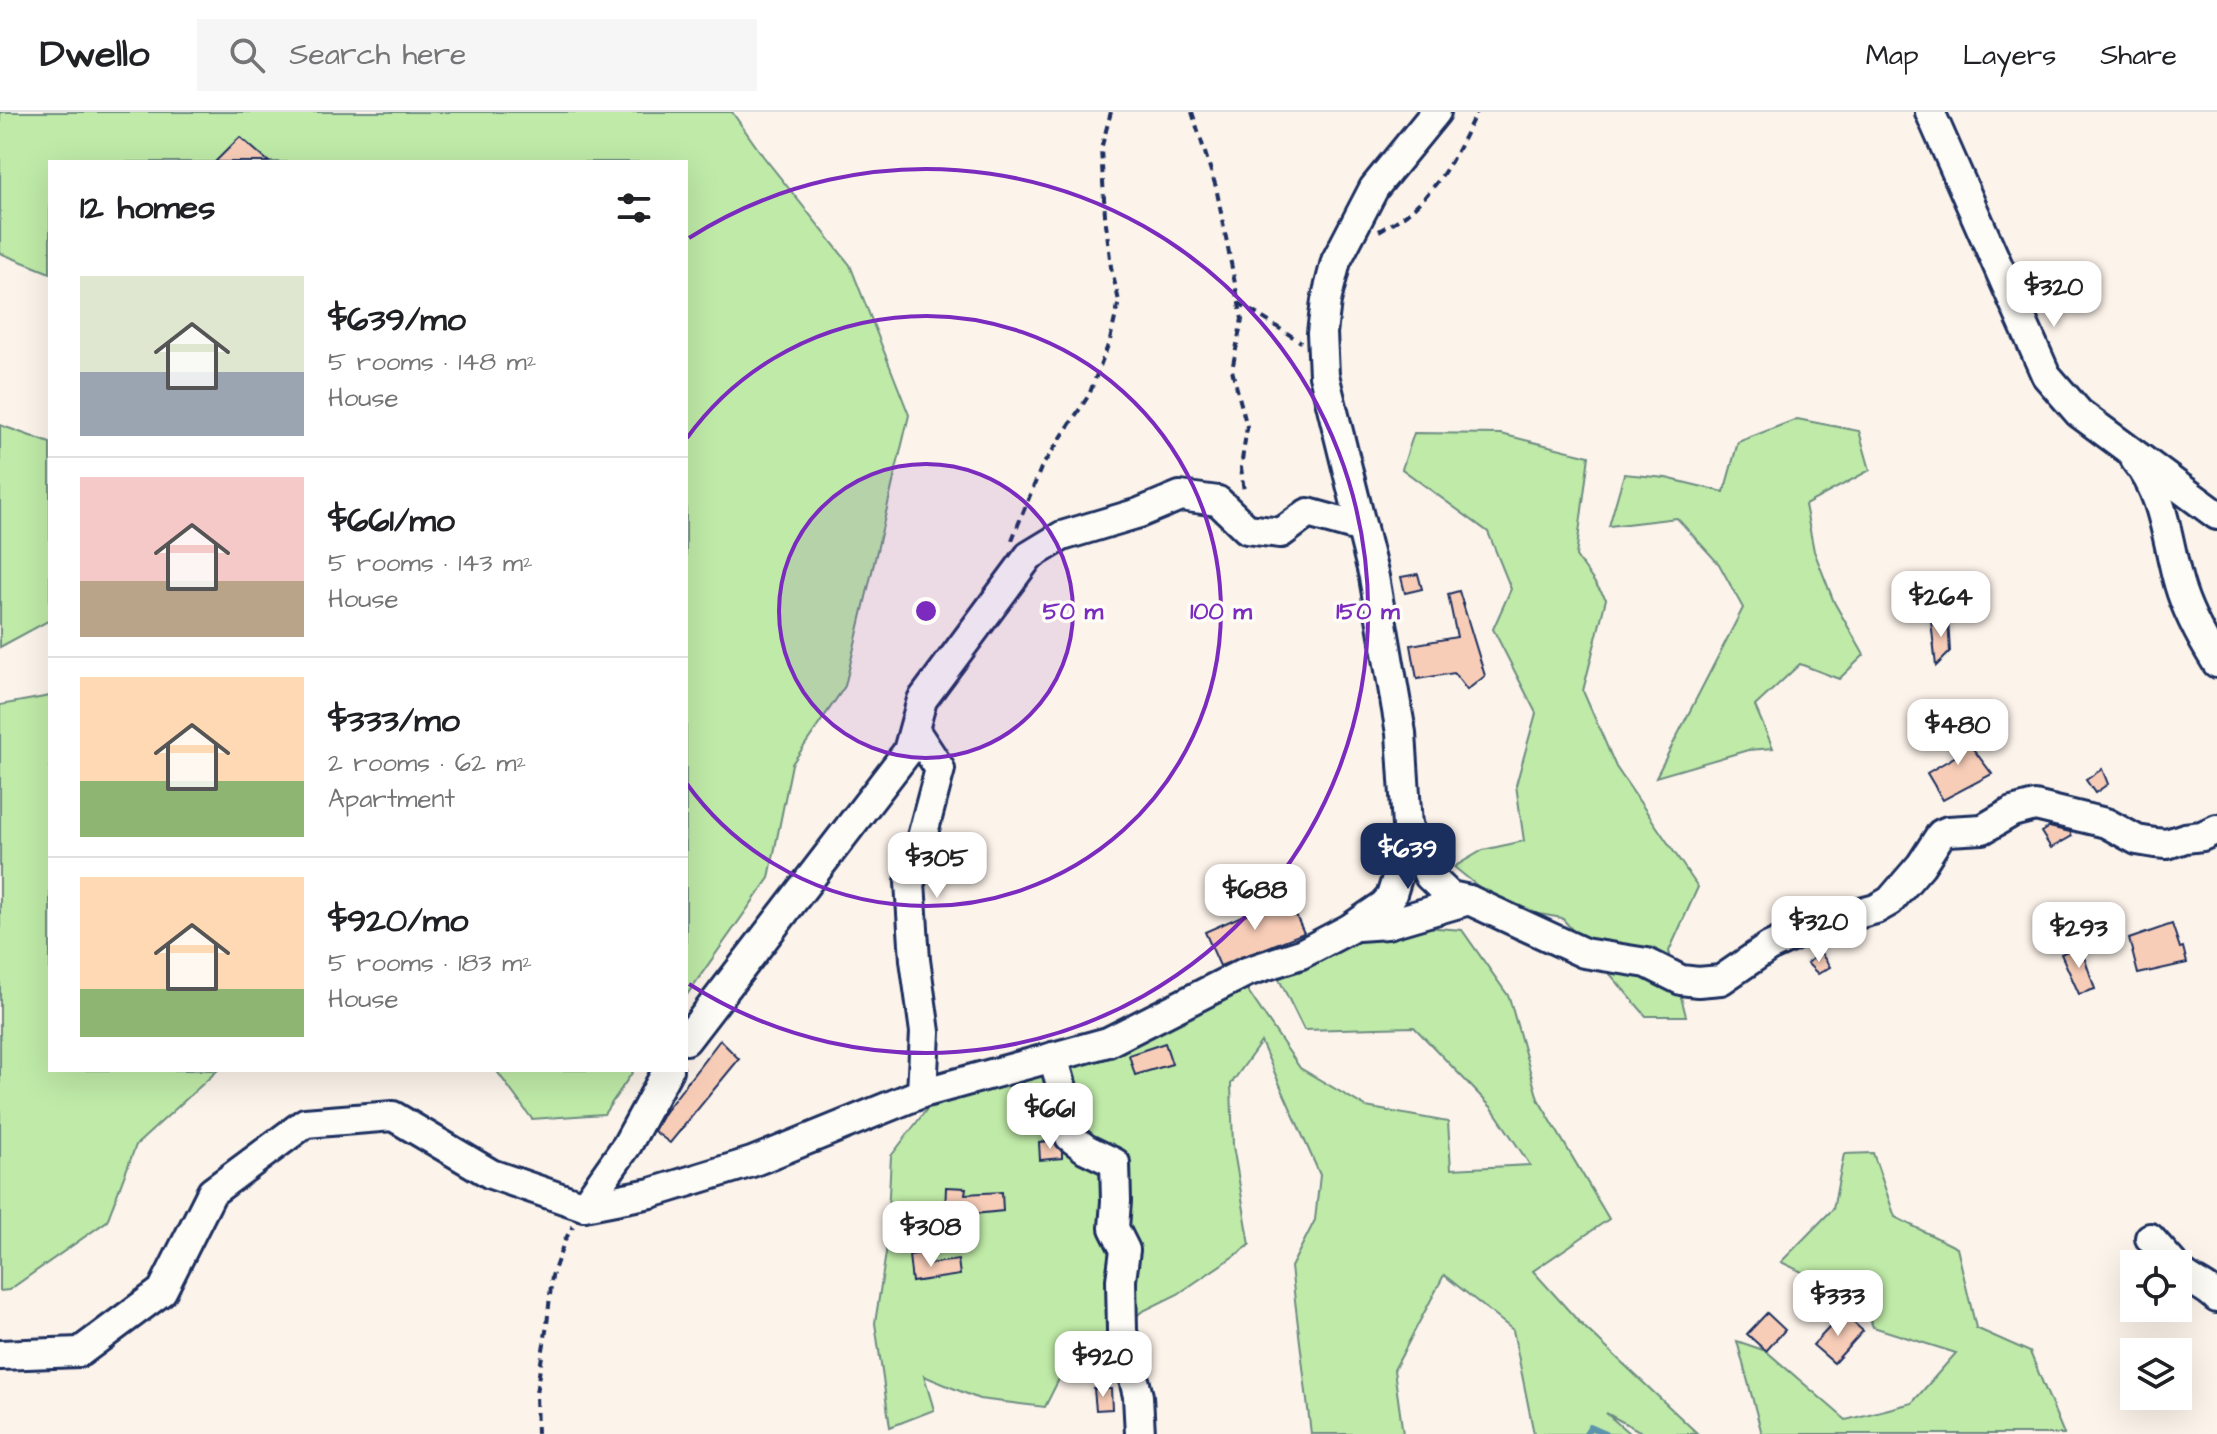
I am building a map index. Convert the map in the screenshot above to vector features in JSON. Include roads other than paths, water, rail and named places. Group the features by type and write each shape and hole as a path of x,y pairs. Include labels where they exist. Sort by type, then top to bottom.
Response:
{"street":[{"path":"0,1355 80,1352 162,1291 212,1192 305,1123 393,1116 491,1174 584,1206 651,1193 752,1162 922,1093 1108,1042 1246,972 1301,954 1384,905 1391,897 1408,842 1401,733 1374,577 1324,375 1322,333 1336,261 1374,188 1436,112"},
{"path":"1930,112 2046,375 2079,413 2217,515"},
{"path":"2127,449 2142,467 2156,496 2189,612 2217,663"},
{"path":"688,1037 908,751 922,700 1029,556 1062,536 1139,513 1180,496 1218,501 1247,529 1281,533 1308,513 1362,528"},
{"path":"915,731 940,769 910,882 915,960 925,1032 922,1093"},
{"path":"1407,825 1429,876 1450,896 1469,900 1584,953 1647,963 1681,980 1698,982 1721,980 1769,947 1819,924 1876,909 1890,901 1921,865 1941,834 1983,829 2012,812 2035,806 2106,823 2137,840 2167,844 2217,829"},
{"path":"1353,926 1387,924 1469,900"},
{"path":"1053,1057 1064,1095 1070,1137 1115,1163 1114,1228 1125,1250 1121,1280 1122,1331 1138,1396 1140,1434"},
{"path":"584,1206 627,1145 667,1072"},
{"path":"2150,1238 2161,1250"},
{"path":"2192,1280 2209,1288 2217,1298"}],"waterway":[{"path":"1586,1434 1590,1427 1606,1434"}]}
